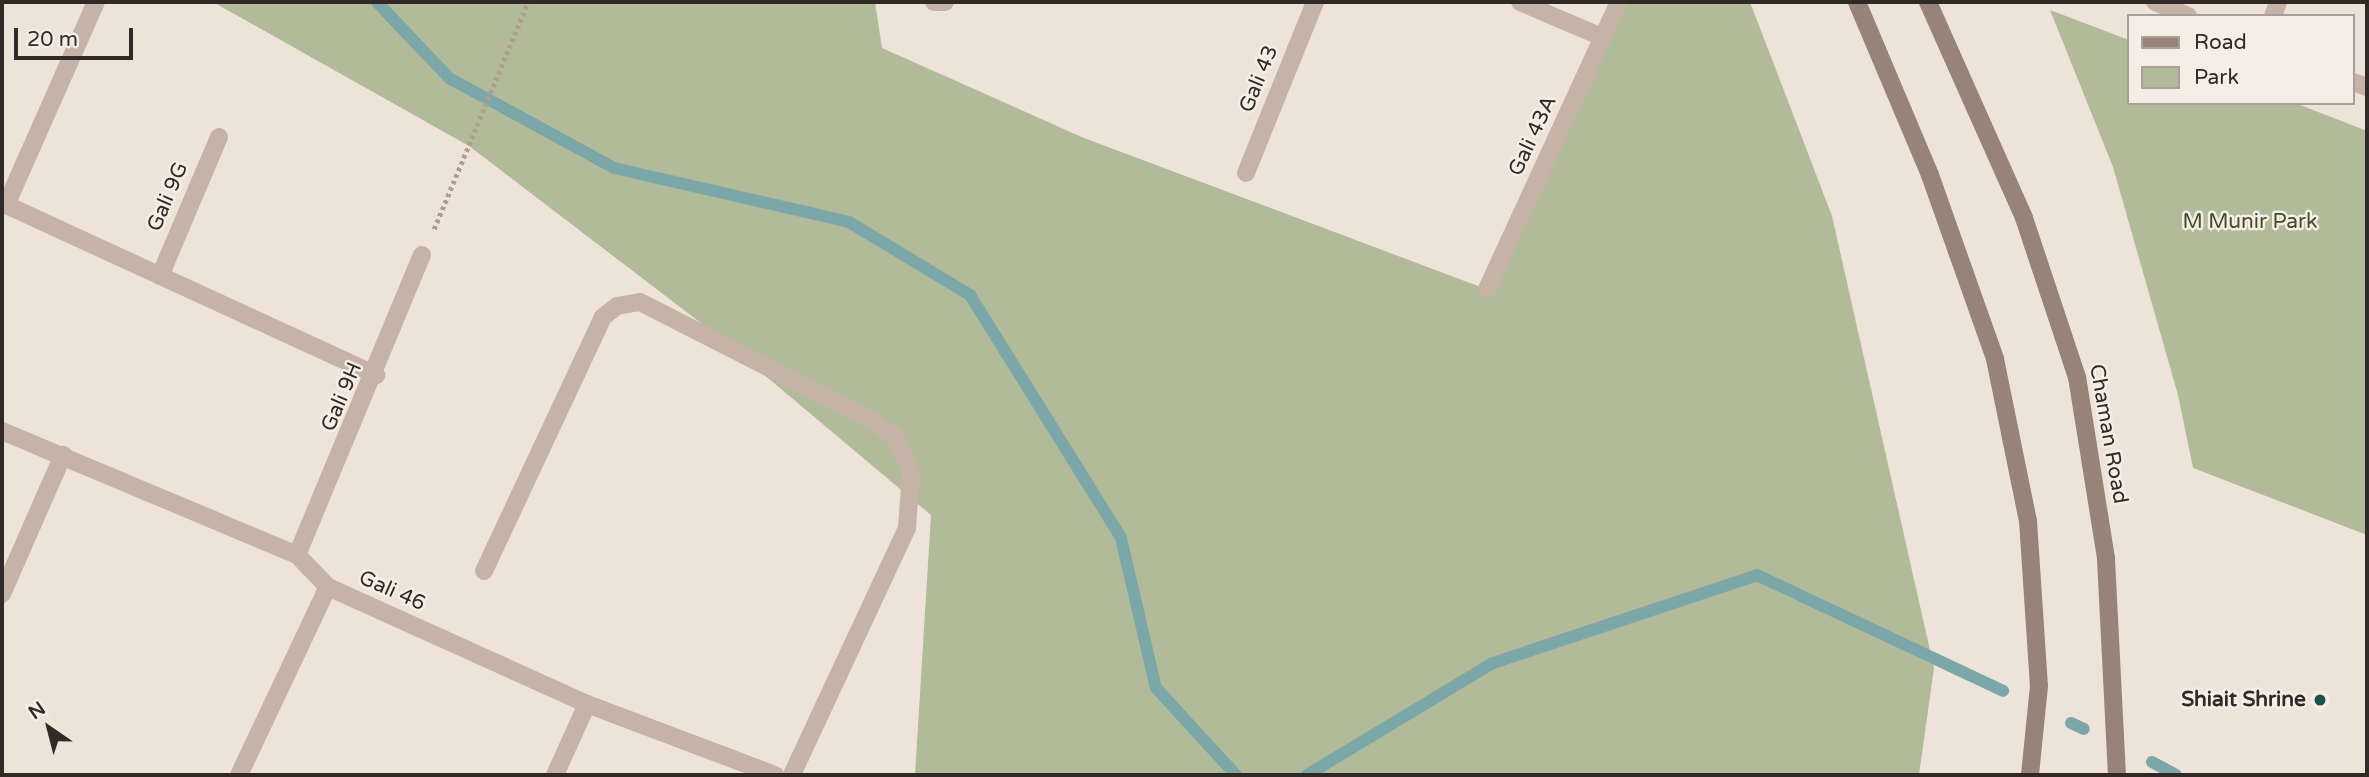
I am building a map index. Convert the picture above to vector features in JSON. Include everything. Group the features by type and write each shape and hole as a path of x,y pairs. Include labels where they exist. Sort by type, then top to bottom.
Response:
{"street":[{"path":"96,2 4,204 376,375"},
{"path":"934,2 945,2"},
{"name":"Gali 43","path":"1246,173 1315,2"},
{"path":"1520,2 1604,38"},
{"name":"Gali 43A","path":"1487,289 1619,2"},
{"path":"1857,2 1930,175 1995,359 2028,522 2039,686 2030,775"},
{"name":"Chaman Road","path":"1928,2 2024,218 2077,377 2106,559 2117,775"},
{"path":"2155,2 2183,14"},
{"name":"Gali 9G","path":"160,276 219,137"},
{"name":"Gali 9H","path":"297,555 376,375 422,255"},
{"path":"484,571 603,317 617,306 640,302 872,420 895,437 911,472 907,528 792,775"},
{"name":"Gali 46","path":"2,431 297,555 328,587 587,704 775,775"},
{"path":"2,594 62,455"},
{"path":"240,775 328,587"},
{"path":"555,775 587,704"}],"path":[{"path":"447,201 514,28 528,2"}],"green space":[{"path":"213,2 875,2 882,48 1084,138 1486,289 1628,2 1750,2 1832,216 1934,668 1919,775 915,775 931,515 718,336 469,146"},
{"name":"M Munir Park","path":"2050,10 2128,40 2128,105 2300,105 2367,131 2367,535 2193,468 2178,395 2113,167"}],"waterway":[{"path":"377,2 449,78 614,168 849,222 970,295 1121,538 1156,688 1236,775"},
{"path":"1307,775 1493,663 1757,575 2003,691"},
{"path":"2071,723 2084,729"},
{"path":"2152,762 2176,775"}],"place":[{"name":"Shiait Shrine","path":"2320,700"}]}
